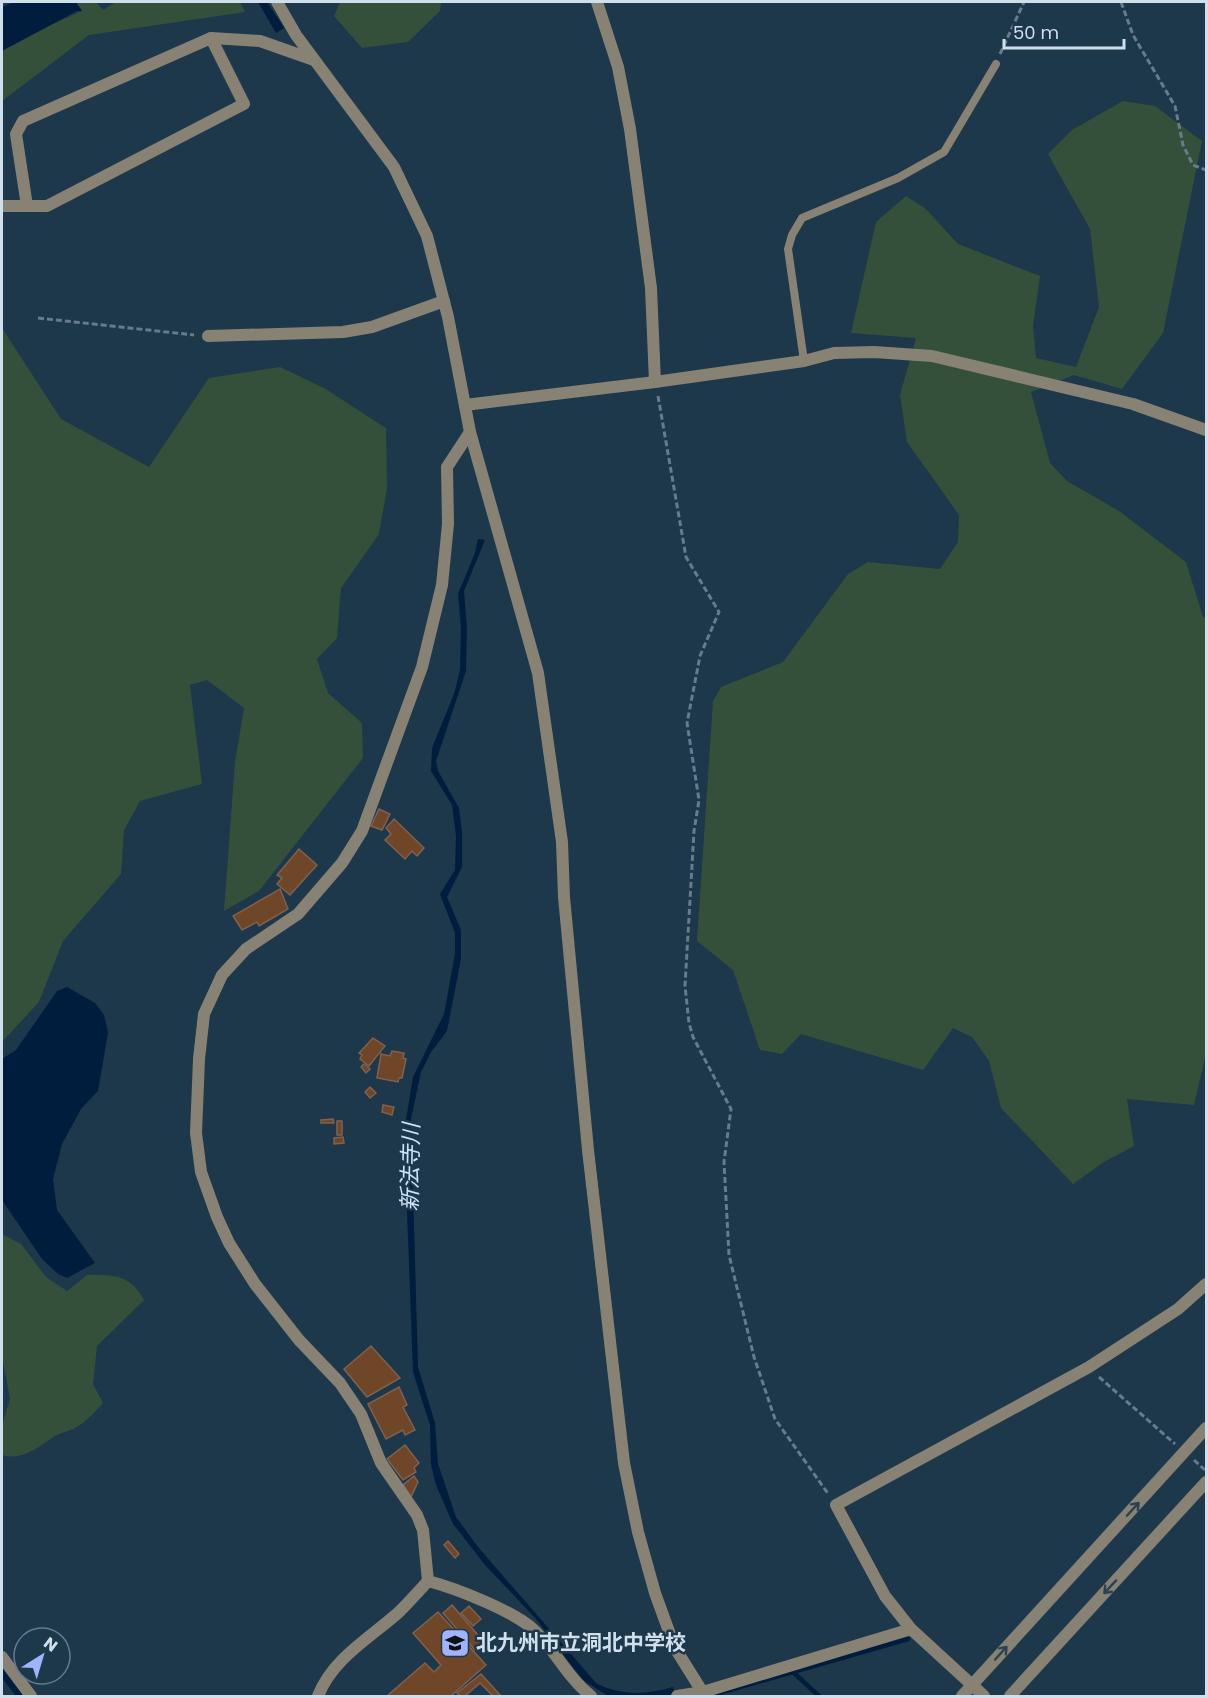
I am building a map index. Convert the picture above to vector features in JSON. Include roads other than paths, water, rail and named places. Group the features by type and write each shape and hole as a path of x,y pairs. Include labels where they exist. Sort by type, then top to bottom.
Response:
{"street":[{"path":"277,2 296,35 394,168 427,236 444,301 470,432 524,616 538,673 562,842 564,897 588,1150 624,1463 638,1532 655,1593 675,1648 704,1694"},
{"path":"597,2 618,67 630,129 651,288 655,382"},
{"path":"27,206 16,134 23,122 211,38 260,41 315,60"},
{"path":"2,206 47,206 244,104 211,38"},
{"path":"208,336 343,332 372,327 444,301"},
{"path":"465,405 655,382 804,361 834,353 874,352 932,356 1133,404 1206,430"},
{"path":"318,1696 334,1670 361,1642 399,1612 428,1581 423,1530 417,1515 381,1463 361,1414 340,1383 299,1340 255,1284 229,1243 217,1217 201,1172 197,1143 198,1070 204,1014 222,975 246,949 297,914 342,863 362,831 422,668 442,585 448,524 447,467 470,432"},
{"path":"984,1696 911,1629 885,1596 836,1505 1089,1368 1178,1309 1206,1284"},
{"path":"962,1696 1206,1428"},
{"path":"1010,1696 1206,1482"},
{"path":"428,1581 451,1587 532,1628 579,1686 591,1696"},
{"path":"677,1696 704,1694 911,1629"},
{"path":"2,1657 31,1696"}],"lane":[{"path":"804,361 788,249 792,235 802,218 898,178 944,152 996,64"}],"water":[{"path":"15,2 76,2 82,11 77,11 2,51 2,7"},
{"path":"258,2 267,2 284,28 276,33"},
{"name":"新法寺川","path":"478,539 485,540 464,591 467,629 466,671 436,761 438,771 459,808 462,867 447,897 461,930 461,959 447,1031 431,1052 421,1072 411,1119 418,1367 435,1423 438,1464 456,1517 478,1547 596,1683 615,1690 634,1693 653,1692 673,1687 676,1696 608,1696 583,1680 536,1619 485,1565 453,1524 436,1485 431,1465 430,1425 413,1372 404,1132 413,1077 444,1014 455,954 455,933 440,894 455,870 456,836 452,805 431,771 432,748 454,694 460,670 461,628 458,594 475,553"},
{"path":"67,987 95,1003 104,1015 108,1033 98,1091 81,1109 62,1144 53,1179 57,1210 95,1263 67,1278 58,1274 42,1259 2,1200 2,1059 16,1050 57,991"},
{"path":"2,1668 12,1681 12,1686 16,1686 24,1696 16,1696 2,1678"}],"waterway":[{"path":"716,1694 908,1639"},
{"path":"793,1672 819,1696"}],"place":[{"name":"北九州市立洞北中学校","path":"455,1643"}]}
